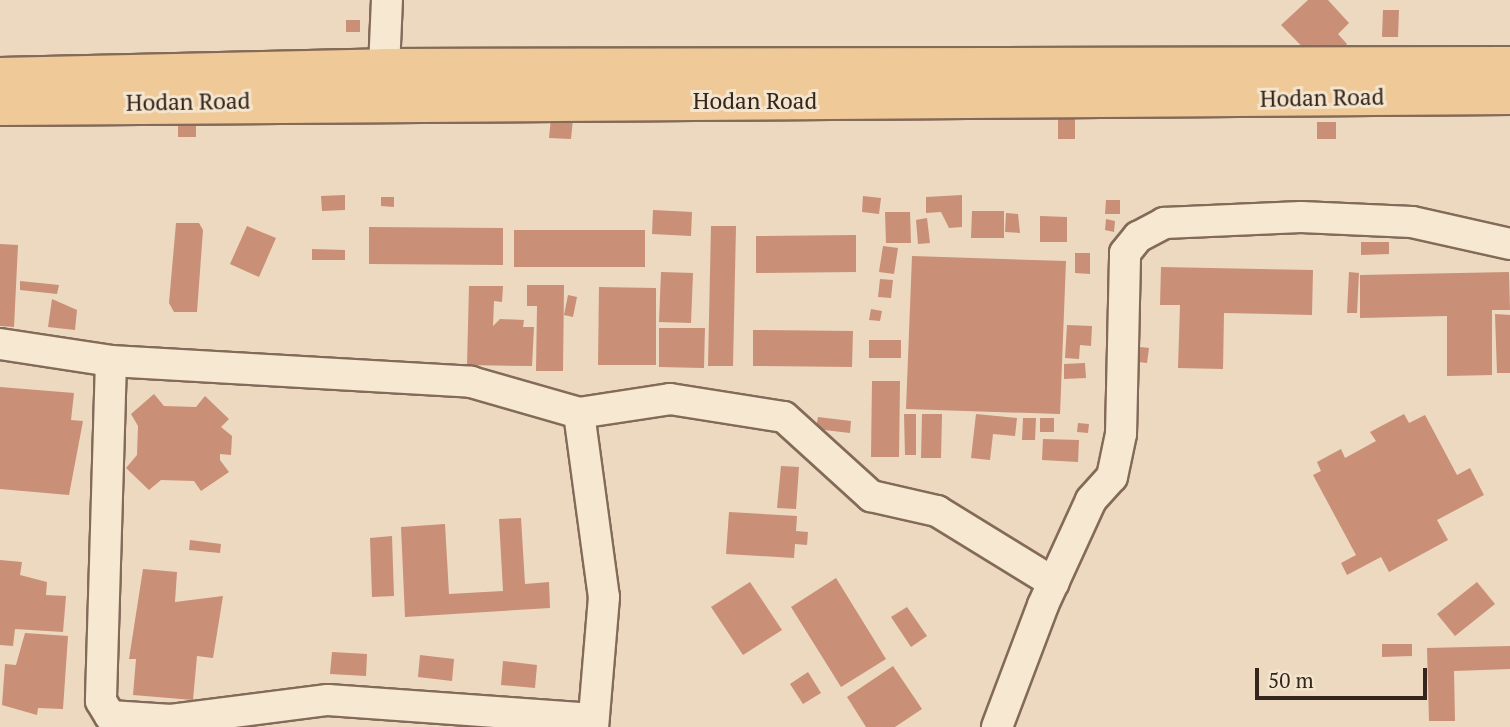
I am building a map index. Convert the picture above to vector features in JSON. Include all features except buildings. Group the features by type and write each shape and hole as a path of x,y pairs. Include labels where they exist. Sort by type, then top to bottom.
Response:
{"main road":[{"name":"Hodan Road","path":"0,77 384,68 1510,66"},
{"name":"Hodan Road","path":"0,106 1510,95"}],"street":[{"path":"384,68 387,0"},
{"path":"997,727 1054,583 1091,500 1112,477 1121,434 1125,253 1138,237 1164,223 1301,217 1412,222 1510,244"},
{"path":"0,344 111,361 471,382 579,413 670,399 784,417 871,496 937,511 1054,583"},
{"path":"111,361 101,701 110,716 171,720 328,700 593,723 604,597 579,413"}]}
